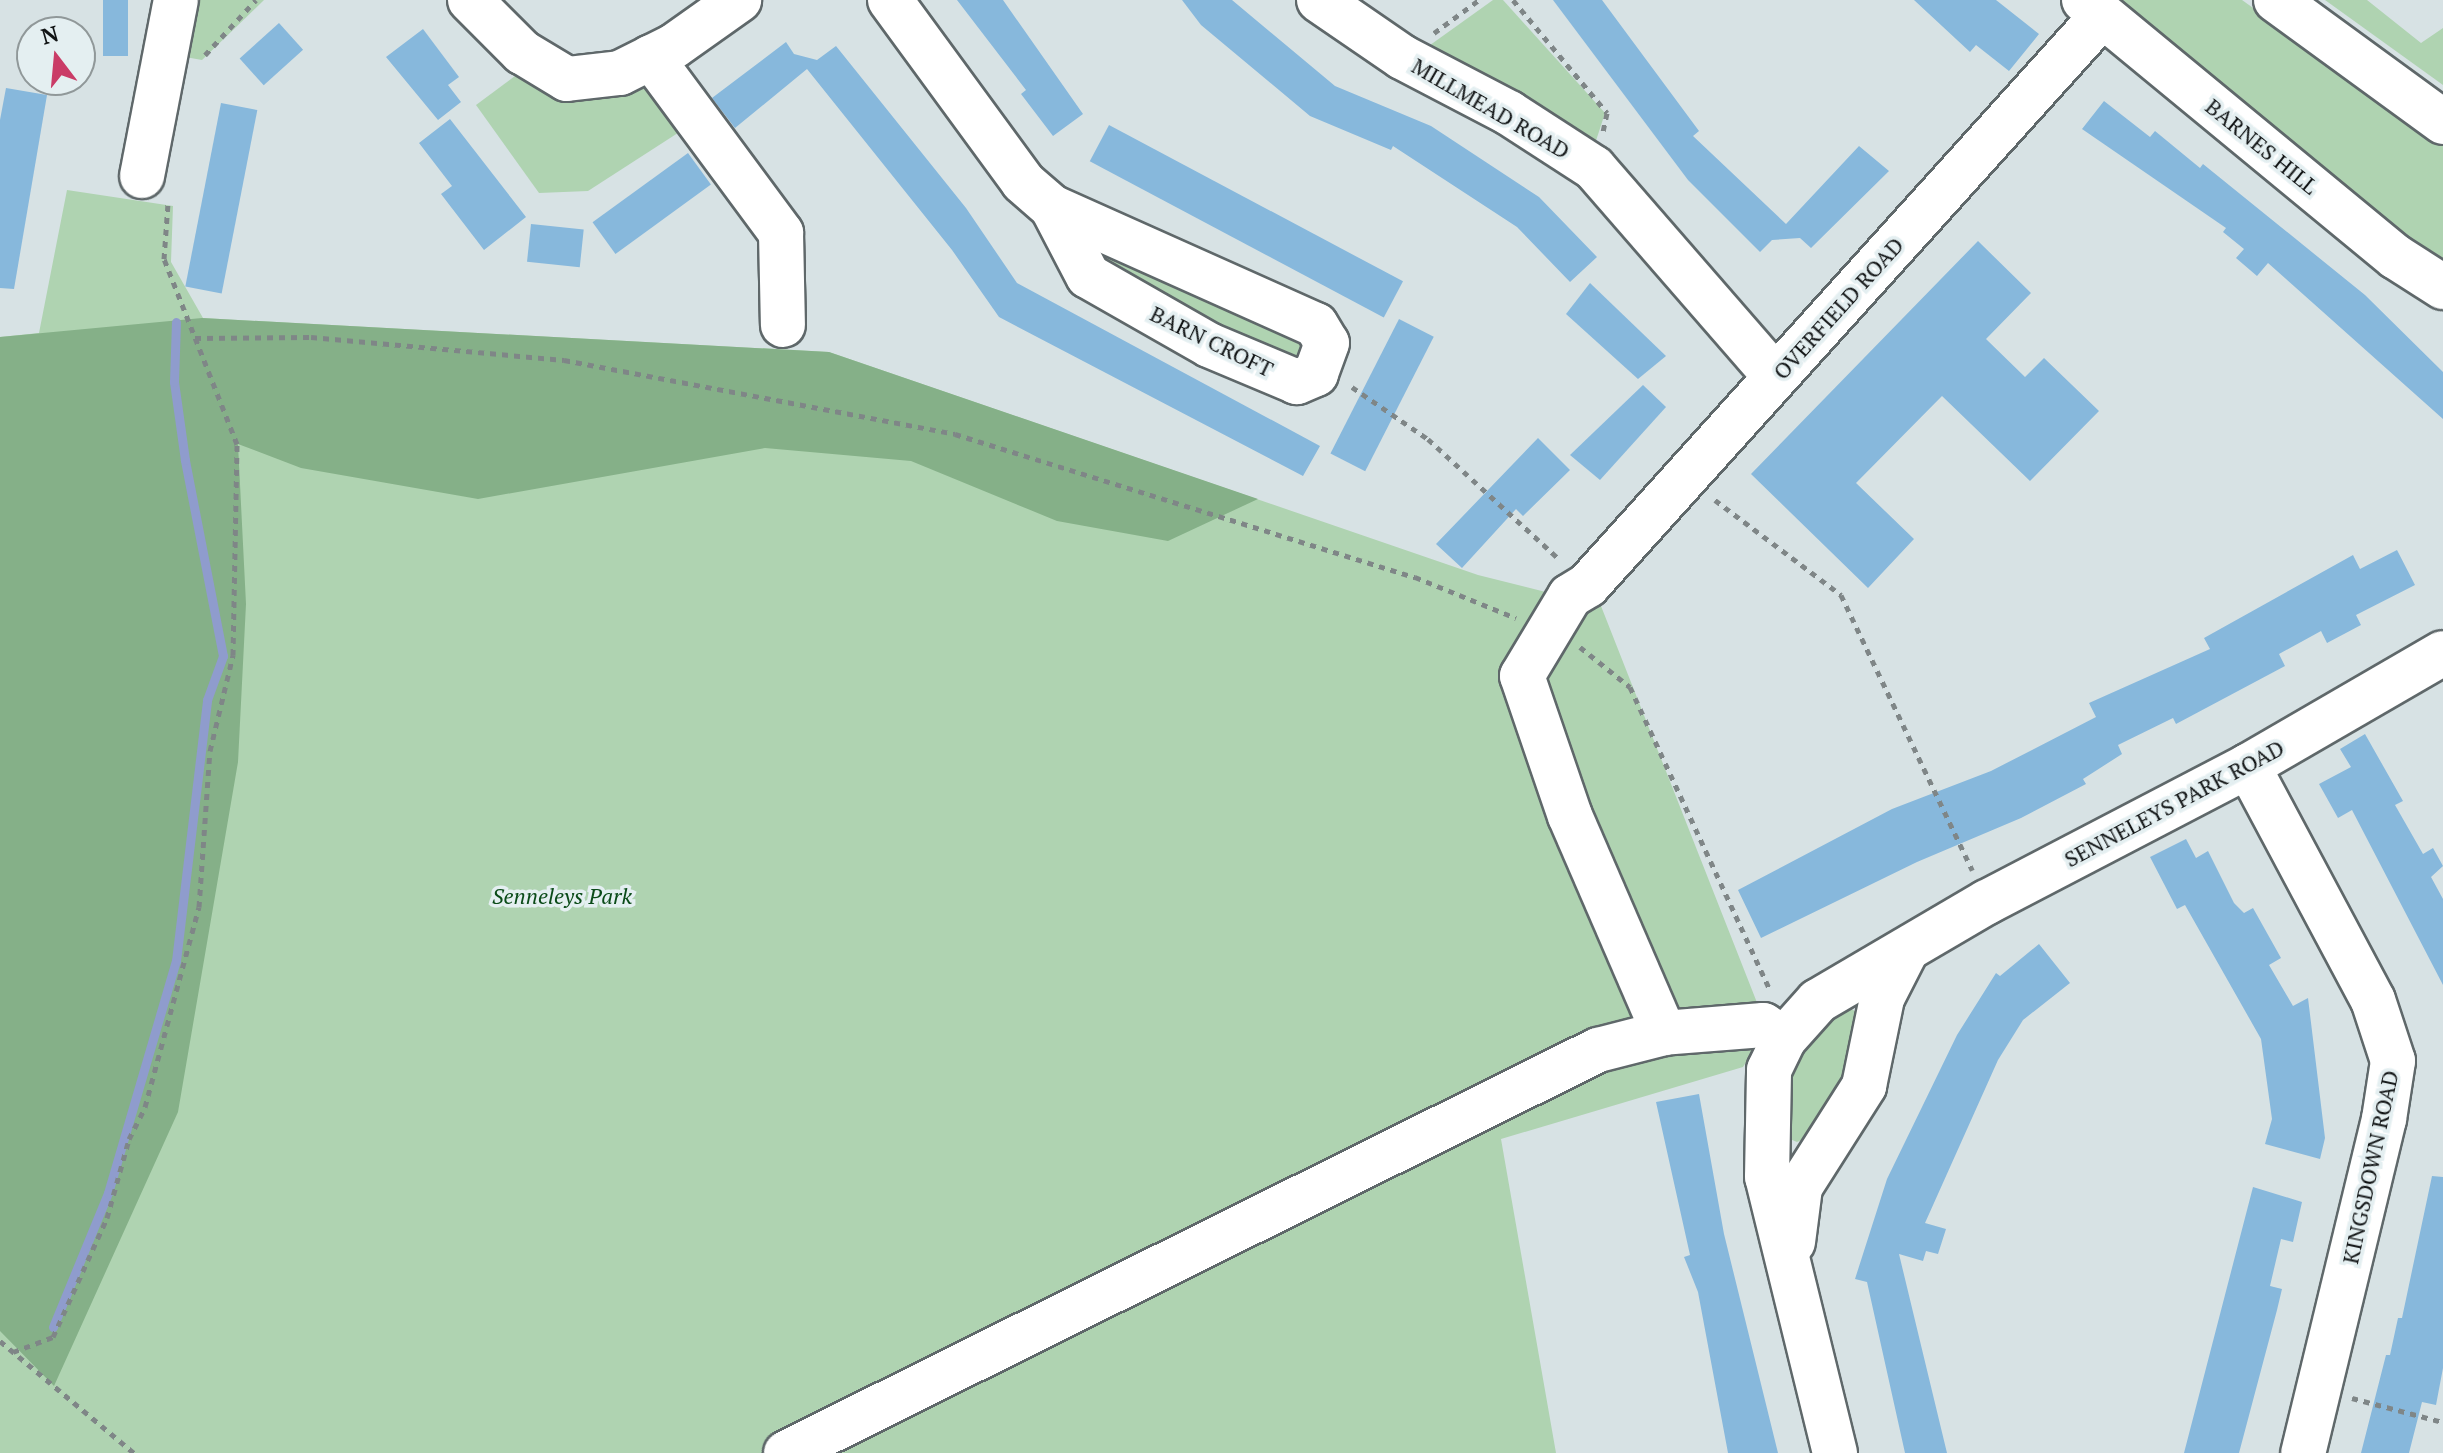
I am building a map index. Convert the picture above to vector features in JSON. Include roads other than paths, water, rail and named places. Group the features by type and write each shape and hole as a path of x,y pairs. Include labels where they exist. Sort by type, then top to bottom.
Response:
{"street":[{"path":"142,176 176,0"},
{"path":"470,0 522,52 567,79 620,73 651,57 739,0"},
{"name":"BARN CROFT","path":"890,0 1023,182 1052,207 1316,325 1327,343 1326,355 1316,374 1297,382 1209,345 1088,276 1052,207"},
{"name":"MILLMEAD ROAD","path":"1319,0 1402,57 1509,113 1594,168 1775,376"},
{"path":"2276,0 2443,122"},
{"name":"BARNES HILL","path":"2101,5 2396,257 2443,287"},
{"name":"OVERFIELD ROAD","path":"1664,1033 1570,816 1522,676 1569,604 1686,477 2101,5"},
{"path":"651,57 781,233 783,325"},
{"name":"SENNELEYS PARK ROAD","path":"1835,1453 1791,1260 1767,1177 1765,1138 1769,1070 1784,1039 1818,1001 1905,953 1987,902 2248,766 2443,653"},
{"name":"KINGSDOWN ROAD","path":"2248,766 2373,1000 2393,1061 2320,1390 2303,1453"},
{"name":"SENNELEYS PARK ROAD","path":"1791,1260 1800,1187 1864,1086 1882,998 1905,953"},
{"path":"786,1453 1598,1050 1664,1033 1763,1025 1784,1039"}],"waterway":[{"path":"53,1327 108,1193 176,961 207,700 223,656 185,460 174,382 176,322"}],"park label":[{"name":"Senneleys Park","path":"562,896"}]}
